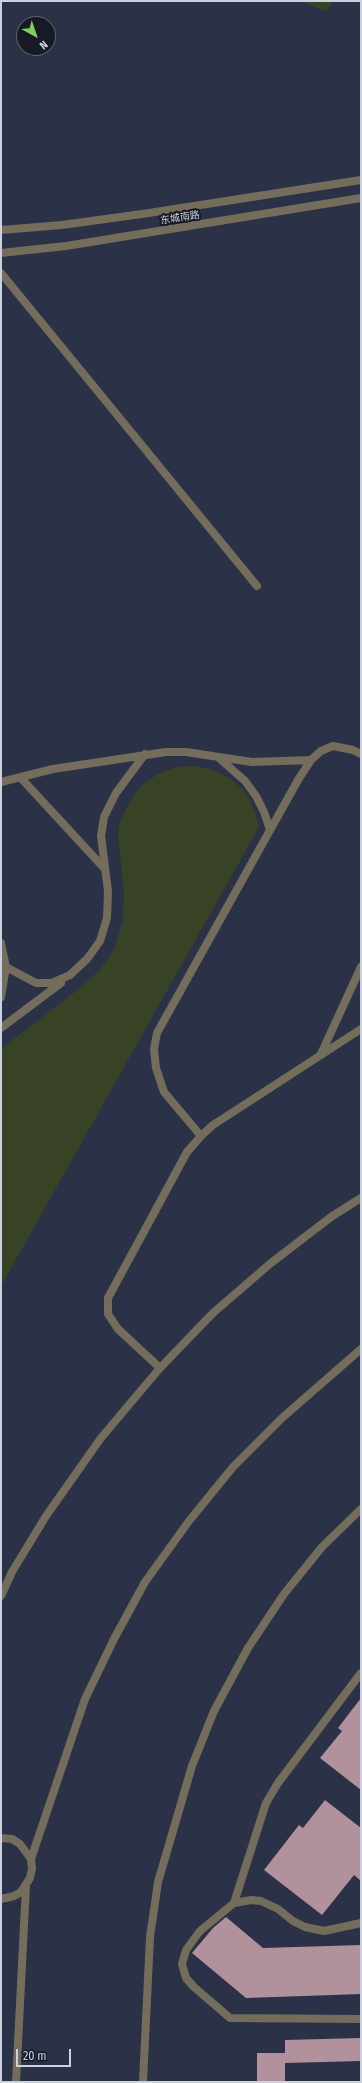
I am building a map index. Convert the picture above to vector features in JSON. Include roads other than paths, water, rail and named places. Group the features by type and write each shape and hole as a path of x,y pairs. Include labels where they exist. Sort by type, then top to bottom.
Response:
{"street":[{"name":"东城南路","path":"1,230 62,225 150,213 361,180"},
{"name":"东城南路","path":"1,253 66,246 361,198"},
{"path":"1,272 257,586"},
{"path":"201,1136 164,1092 156,1068 154,1049 157,1033 270,830 311,760 321,751 333,746 353,750 361,754"},
{"path":"1,782 53,769 145,754 186,752 252,762 311,760"},
{"path":"1,1028 70,975 87,959 100,941 107,918 108,891 101,836 104,817 116,793 145,754"},
{"path":"217,757 245,780 264,812 270,830"},
{"path":"20,777 104,868"},
{"path":"1,943 6,967 1,997"},
{"path":"6,967 36,983 52,983 70,975"},
{"path":"321,1055 361,967"},
{"path":"160,1368 118,1329 108,1314 108,1298 187,1152 201,1136 361,1029"},
{"path":"1,1596 12,1572 46,1516 101,1438 160,1368 213,1313 271,1263 331,1217 361,1198"},
{"path":"16,2082 26,1886 32,1869 31,1859 85,1698 145,1582 189,1521 233,1467 282,1418 361,1349"},
{"path":"143,2082 150,1937 158,1882 192,1766 214,1711 248,1648 284,1594 322,1547 361,1509"},
{"path":"234,1903 266,1803 278,1783 361,1673"},
{"path":"1,1838 12,1839 20,1844 31,1859"},
{"path":"1,1899 14,1896 26,1886"},
{"path":"361,1923 324,1930 305,1927 293,1921 278,1909 261,1901 251,1900 234,1903 200,1931 186,1950 182,1964 186,1978 194,1987 230,2018 361,2019"}]}
